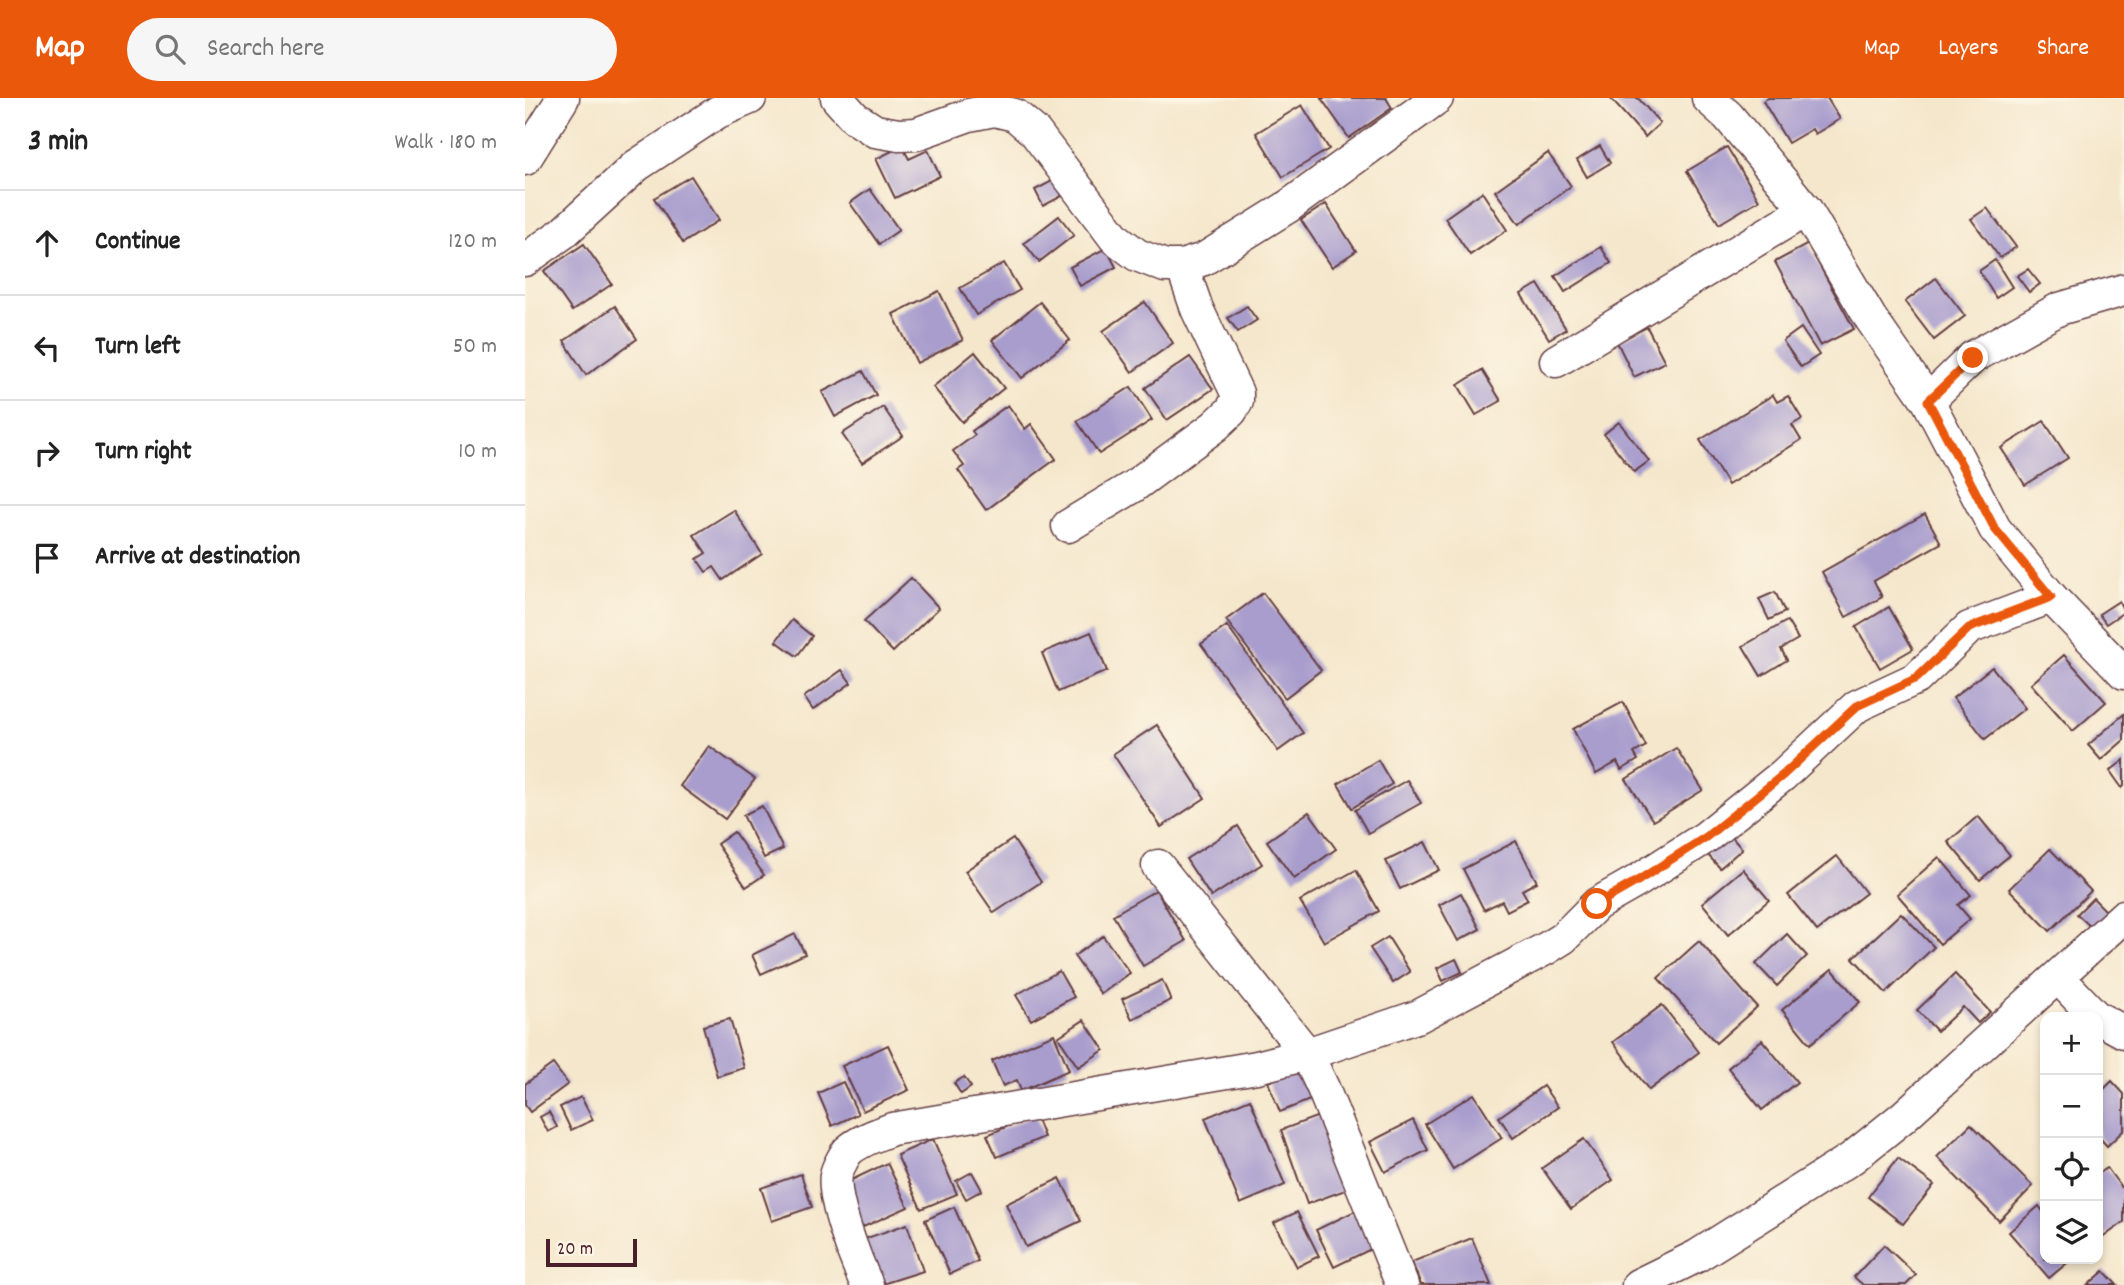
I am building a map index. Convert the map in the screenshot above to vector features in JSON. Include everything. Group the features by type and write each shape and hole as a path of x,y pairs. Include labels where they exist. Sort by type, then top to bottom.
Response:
{"street":[{"path":"525,159 562,98"},
{"path":"525,260 563,233 636,166 718,112 750,98"},
{"path":"837,98 855,118 875,131 899,135 916,134 968,115 994,110 1015,115 1035,132 1115,238 1137,255 1165,266 1182,266 1204,259 1286,208 1437,98"},
{"path":"1708,98 1728,116 1806,210 1871,319 1928,401 1995,529 2051,597 2124,673"},
{"path":"1556,361 1806,210"},
{"path":"1068,526 1134,486 1215,426 1231,411 1237,401 1237,393 1197,309 1182,266"},
{"path":"1928,401 1973,358 2005,339 2059,309 2124,290"},
{"path":"867,1285 857,1264 837,1196 836,1174 848,1152 866,1139 892,1129 1257,1067 1307,1054 1419,1016 1563,938 1583,915 1597,904 1706,837 1783,775 1857,706 1917,678 1969,628 2051,597"},
{"path":"1158,866 1307,1054 1402,1285"},
{"path":"1638,1285 1697,1256 1852,1158 1912,1109 2124,916"},
{"path":"2058,978 2091,1012"},
{"path":"2103,1021 2124,1032"}],"building":[{"path":"1321,98 1386,98 1392,108 1349,138"},
{"path":"1610,98 1638,98 1660,123 1645,137"},
{"path":"1768,98 1827,98 1840,119 1815,134 1812,129 1788,143 1763,101"},
{"path":"1302,105 1329,149 1283,177 1256,133"},
{"path":"902,146 909,159 928,150 940,176 895,198 876,159"},
{"path":"1600,146 1610,163 1587,177 1577,160"},
{"path":"1727,147 1759,200 1719,224 1687,171"},
{"path":"1548,153 1571,186 1519,224 1495,191"},
{"path":"691,176 719,220 683,243 654,198"},
{"path":"1054,180 1062,196 1043,206 1035,190"},
{"path":"870,189 899,230 879,244 850,203"},
{"path":"1482,192 1507,230 1470,255 1445,218"},
{"path":"1326,204 1356,251 1332,267 1301,220"},
{"path":"1987,208 2016,247 2000,258 1971,219"},
{"path":"1059,216 1074,235 1039,262 1024,243"},
{"path":"584,244 612,284 572,311 544,271"},
{"path":"1808,244 1854,329 1820,346 1775,262"},
{"path":"1601,247 1611,263 1565,292 1555,276"},
{"path":"1106,248 1116,267 1080,286 1070,267"},
{"path":"1995,260 2012,287 1996,298 1979,271"},
{"path":"1004,263 1020,290 976,315 960,288"},
{"path":"2028,269 2040,284 2029,292 2017,276"},
{"path":"1936,278 1965,316 1934,340 1905,302"},
{"path":"1538,284 1566,329 1549,339 1521,294"},
{"path":"939,291 963,340 917,363 893,314"},
{"path":"1040,302 1070,340 1022,378 992,340"},
{"path":"1145,302 1173,343 1132,372 1103,331"},
{"path":"615,306 637,339 586,375 564,341"},
{"path":"1247,306 1257,320 1238,332 1228,318"},
{"path":"1647,327 1665,362 1634,377 1617,342"},
{"path":"1801,328 1819,355 1801,367 1783,341"},
{"path":"975,352 1004,388 962,422 933,387"},
{"path":"1190,357 1213,389 1167,420 1145,388"},
{"path":"1482,370 1501,401 1476,415 1458,385"},
{"path":"863,371 876,395 835,417 822,392"},
{"path":"1131,387 1152,420 1099,454 1077,421"},
{"path":"1773,395 1777,402 1788,396 1802,419 1792,425 1801,440 1728,485 1700,440"},
{"path":"1008,405 1025,429 1031,424 1056,459 986,510 958,470 964,466 953,451 975,435 972,431"},
{"path":"883,407 903,436 862,463 842,434"},
{"path":"2044,421 2068,458 2025,485 2001,448"},
{"path":"1619,422 1649,461 1634,472 1604,434"},
{"path":"734,510 762,554 723,580 714,567 706,572 697,559 706,553 694,535"},
{"path":"1925,514 1941,543 1874,581 1882,597 1846,617 1822,572"},
{"path":"911,578 939,608 893,652 864,621"},
{"path":"1775,592 1785,612 1769,620 1759,599"},
{"path":"1263,593 1321,670 1285,698 1226,620"},
{"path":"2119,601 2124,612 2106,624 2099,614"},
{"path":"1889,607 1913,649 1880,668 1856,627"},
{"path":"792,620 812,636 797,656 776,641"},
{"path":"1787,621 1798,639 1781,649 1787,660 1761,676 1743,646"},
{"path":"1227,626 1303,733 1278,751 1201,644"},
{"path":"1091,632 1107,671 1058,692 1042,653"},
{"path":"2064,655 2106,702 2073,731 2031,684"},
{"path":"1992,667 2025,708 1985,739 1953,698"},
{"path":"842,670 851,683 813,710 804,697"},
{"path":"1623,702 1646,746 1634,753 1638,760 1621,770 1617,762 1596,774 1573,729"},
{"path":"2124,714 2124,740 2101,760 2088,745"},
{"path":"1157,725 1205,798 1161,827 1113,754"},
{"path":"709,746 755,779 725,819 680,786"},
{"path":"1676,748 1703,790 1653,821 1626,779"},
{"path":"1378,760 1392,784 1352,808 1338,784"},
{"path":"2124,760 2124,786 2122,788 2110,771"},
{"path":"1407,780 1421,803 1368,833 1355,810"},
{"path":"762,806 783,849 764,858 743,815"},
{"path":"1309,812 1336,849 1294,879 1267,841"},
{"path":"1978,816 2010,855 1980,880 1948,842"},
{"path":"1238,826 1262,864 1211,897 1186,859"},
{"path":"734,832 764,875 746,887 717,844"},
{"path":"1728,833 1742,849 1720,868 1706,853"},
{"path":"1013,839 1041,882 994,913 965,871"},
{"path":"1516,841 1537,882 1522,890 1528,900 1507,911 1502,901 1484,910 1463,869"},
{"path":"1425,842 1439,870 1400,889 1386,861"},
{"path":"2050,849 2091,891 2050,931 2009,889"},
{"path":"1837,856 1866,893 1817,931 1788,895"},
{"path":"1939,857 1971,895 1958,905 1970,919 1940,944 1897,894"},
{"path":"1743,869 1769,900 1728,935 1702,903"},
{"path":"1356,870 1379,911 1324,942 1300,901"},
{"path":"1156,890 1186,941 1143,966 1113,915"},
{"path":"1461,893 1480,929 1458,941 1439,905"},
{"path":"2093,898 2109,914 2094,930 2077,914"},
{"path":"1901,913 1934,947 1886,993 1853,958"},
{"path":"795,934 805,954 761,974 752,955"},
{"path":"1787,934 1807,956 1777,986 1756,964"},
{"path":"1103,936 1130,973 1101,994 1074,956"},
{"path":"1388,937 1410,972 1393,983 1370,948"},
{"path":"1699,941 1757,1007 1716,1043 1658,978"},
{"path":"1456,959 1462,972 1443,981 1437,968"},
{"path":"1832,969 1860,1002 1810,1044 1782,1010"},
{"path":"1059,971 1074,997 1031,1020 1016,995"},
{"path":"1955,974 1990,1012 1978,1023 1963,1007 1937,1031 1917,1010"},
{"path":"1162,980 1171,1000 1132,1019 1122,999"},
{"path":"1662,1005 1699,1052 1649,1090 1613,1042"},
{"path":"730,1019 744,1068 717,1076 703,1026"},
{"path":"1084,1020 1104,1050 1078,1067 1058,1037"},
{"path":"1054,1034 1069,1070 1021,1091 1017,1080 1003,1086 992,1061"},
{"path":"1762,1040 1797,1082 1762,1110 1728,1068"},
{"path":"888,1045 909,1090 863,1111 842,1066"},
{"path":"553,1064 568,1084 530,1112 525,1105 525,1084"},
{"path":"1303,1068 1315,1098 1280,1112 1268,1082"},
{"path":"964,1077 971,1087 961,1094 954,1083"},
{"path":"2112,1081 2124,1094 2124,1130 2107,1146 2103,1142 2103,1090"},
{"path":"843,1082 858,1114 832,1126 818,1093"},
{"path":"1543,1086 1558,1107 1513,1138 1499,1117"},
{"path":"1474,1094 1502,1138 1453,1169 1425,1124"},
{"path":"581,1097 593,1120 571,1130 560,1107"},
{"path":"1250,1099 1285,1185 1240,1204 1205,1118"},
{"path":"549,1112 557,1127 548,1132 540,1117"},
{"path":"1324,1114 1351,1188 1307,1204 1281,1130"},
{"path":"1035,1115 1044,1137 997,1157 987,1135"},
{"path":"1413,1120 1428,1150 1385,1172 1370,1142"},
{"path":"1971,1124 2033,1186 1999,1221 1937,1157"},
{"path":"933,1139 957,1194 921,1209 897,1155"},
{"path":"1584,1139 1613,1180 1571,1209 1542,1168"},
{"path":"1898,1158 1934,1185 1903,1224 1868,1197"},
{"path":"887,1163 908,1207 861,1228 841,1185"},
{"path":"2107,1168 2124,1191 2124,1222 2103,1237 2103,1201 2103,1171"},
{"path":"972,1172 982,1190 966,1199 956,1181"},
{"path":"801,1174 812,1207 772,1221 761,1188"},
{"path":"1060,1178 1081,1221 1026,1247 1006,1204"},
{"path":"2039,1206 2040,1264 2066,1264 2049,1278 2009,1232"},
{"path":"954,1207 978,1261 950,1274 925,1220"},
{"path":"1355,1211 1373,1248 1334,1267 1316,1230"},
{"path":"1297,1212 1319,1256 1297,1267 1274,1223"},
{"path":"907,1224 923,1271 879,1285 864,1239"},
{"path":"1472,1238 1491,1285 1421,1285 1412,1262"},
{"path":"1884,1245 1916,1275 1906,1285 1863,1285 1854,1277"},
{"path":"2104,1271 2117,1285 2088,1285"}],"route":[{"path":"1597,904 1706,837 1783,775 1857,706 1917,678 1969,628 2051,597 1995,529 1928,401 1973,358"}]}
